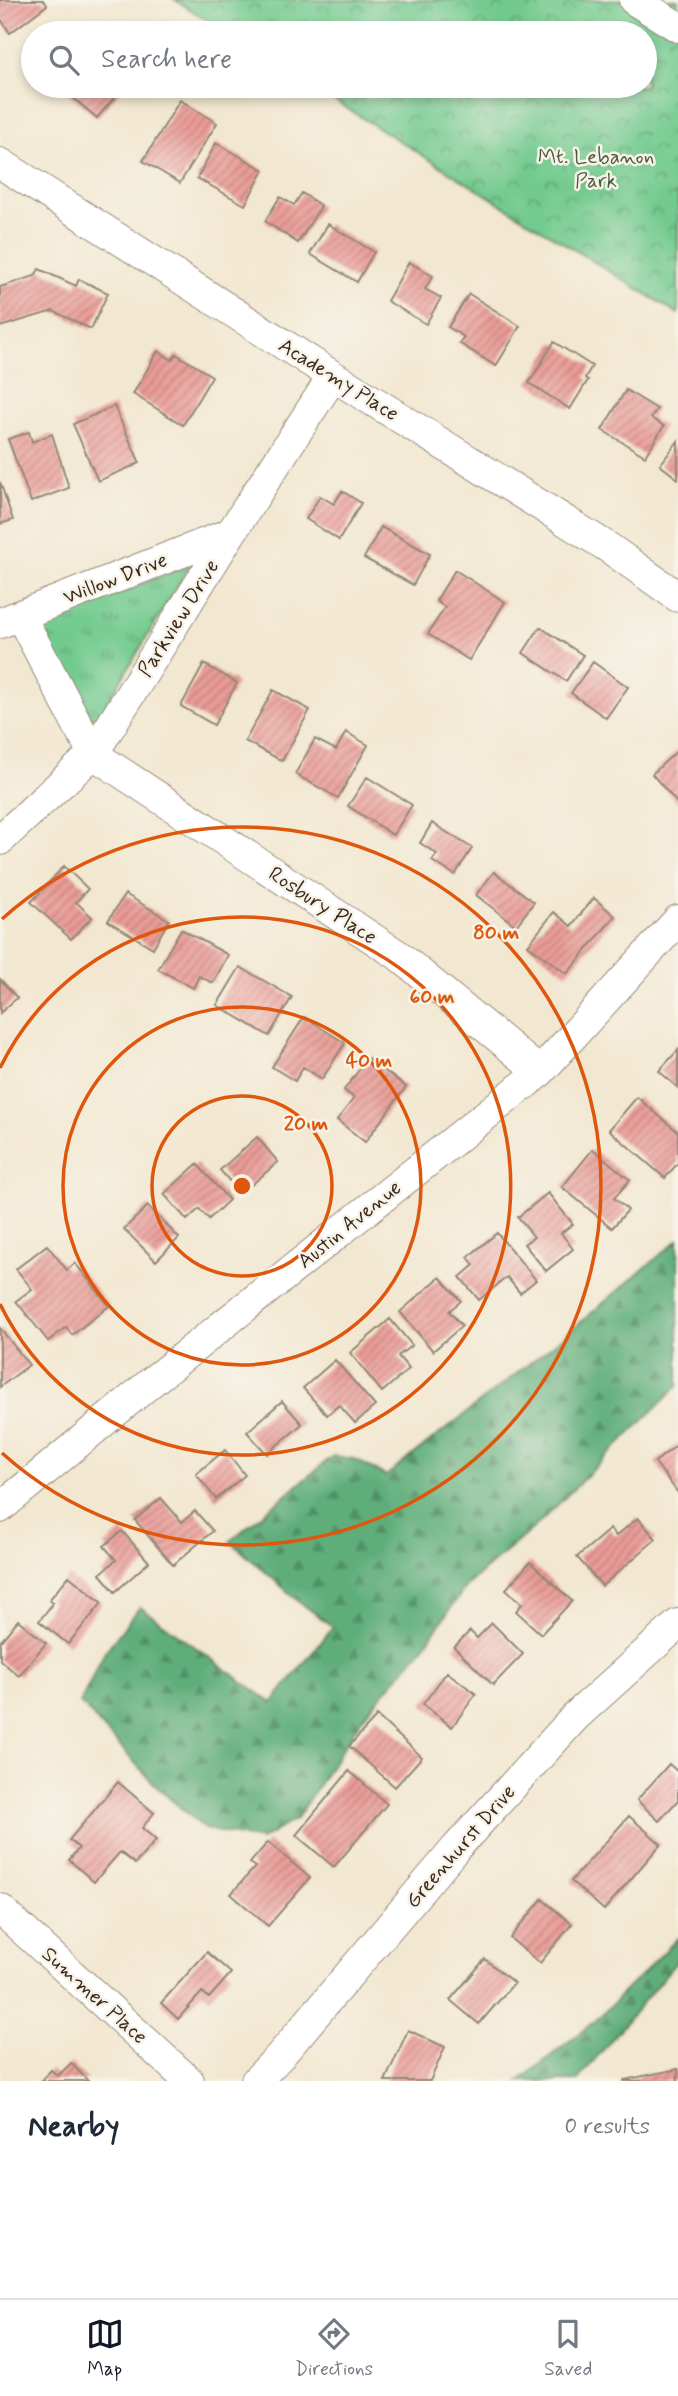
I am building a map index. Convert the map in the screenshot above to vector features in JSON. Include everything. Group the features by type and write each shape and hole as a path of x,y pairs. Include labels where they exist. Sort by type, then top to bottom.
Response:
{"street":[{"path":"634,0 678,27"},
{"name":"Academy Place","path":"2,167 609,548 678,597"},
{"name":"Parkview Drive","path":"0,841 93,754 333,376"},
{"name":"Willow Drive","path":"10,619 231,533"},
{"path":"10,619 93,754"},
{"name":"Rosbury Place","path":"93,754 398,955 540,1072"},
{"name":"Austin Avenue","path":"0,1508 155,1380 540,1072 678,920"},
{"name":"Greenhurst Drive","path":"256,2081 456,1848 576,1716 678,1624"},
{"name":"Summer Place","path":"0,1909 189,2081"}],"green space":[{"name":"Mt. Lebanon Park","path":"175,0 678,0 678,314 330,98 657,98 657,21 209,21"},
{"path":"191,564 99,716 90,718 43,633 50,621"},
{"path":"678,1240 678,1386 539,1523 467,1585 423,1648 363,1717 297,1818 261,1840 205,1829 160,1790 80,1703 104,1653 140,1607 272,1703 333,1627 297,1600 230,1541 333,1456 354,1459 386,1476 563,1337"},
{"path":"678,1938 678,1960 577,2081 519,2081 596,2020"}],"building":[{"path":"0,0 43,0 47,5 26,21 21,21 21,25 10,33 0,18"},
{"path":"73,98 114,98 97,118"},
{"path":"180,100 217,123 180,183 143,161"},
{"path":"216,143 264,170 245,205 197,178"},
{"path":"302,193 321,206 298,243 265,221 280,197 294,205"},
{"path":"328,224 374,252 357,282 310,254"},
{"path":"409,262 433,276 425,289 441,298 426,324 387,301"},
{"path":"39,269 76,286 79,279 108,293 91,329 53,311 0,327 0,287 35,276"},
{"path":"469,294 520,326 496,366 459,343 464,337 448,327"},
{"path":"554,342 592,366 585,378 588,380 570,409 529,383"},
{"path":"158,351 172,360 176,354 212,376 183,425 133,394"},
{"path":"626,390 657,409 651,418 664,426 645,456 602,430"},
{"path":"114,406 140,463 98,481 73,424"},
{"path":"29,432 32,442 52,434 69,488 31,502 8,439"},
{"path":"678,441 678,479 660,465"},
{"path":"0,482 13,520 0,524"},
{"path":"342,491 361,503 339,540 306,519 320,496 334,504"},
{"path":"381,527 430,554 413,585 364,558"},
{"path":"455,570 505,602 469,660 428,634 445,607 436,601"},
{"path":"540,627 583,655 566,681 523,653"},
{"path":"593,662 628,687 606,718 571,693"},
{"path":"204,664 237,683 214,725 181,706"},
{"path":"273,690 310,710 282,761 245,741"},
{"path":"346,732 368,745 338,798 295,774 315,739 336,750"},
{"path":"678,750 678,804 652,774"},
{"path":"367,777 412,805 393,835 348,806"},
{"path":"432,823 472,848 455,875 432,861 437,854 420,843"},
{"path":"64,866 88,889 76,902 92,917 71,939 31,902"},
{"path":"494,872 534,902 516,926 476,895"},
{"path":"125,894 169,920 153,948 108,921"},
{"path":"594,898 615,916 567,974 528,945 554,912 571,926"},
{"path":"181,929 228,955 213,983 199,976 193,988 158,969"},
{"path":"240,967 292,997 269,1036 217,1005"},
{"path":"0,979 17,998 0,1013"},
{"path":"304,1017 345,1043 322,1079 303,1067 295,1081 272,1067"},
{"path":"678,1050 678,1088 659,1071"},
{"path":"368,1058 406,1087 365,1142 337,1120 354,1098 344,1090"},
{"path":"637,1097 678,1132 678,1163 665,1178 609,1130"},
{"path":"257,1137 278,1162 241,1194 220,1170"},
{"path":"593,1149 630,1180 614,1198 628,1210 612,1228 562,1187"},
{"path":"197,1164 229,1200 209,1219 199,1209 187,1220 164,1194"},
{"path":"548,1193 573,1224 561,1233 573,1249 546,1271 524,1244 534,1237 518,1217"},
{"path":"148,1206 179,1238 156,1261 124,1229"},
{"path":"497,1233 536,1280 520,1293 507,1277 479,1300 460,1277 474,1265 468,1257"},
{"path":"47,1245 67,1270 75,1263 109,1306 72,1335 66,1327 48,1341 16,1301 32,1289 16,1269"},
{"path":"440,1277 461,1301 449,1311 462,1326 433,1351 400,1312"},
{"path":"390,1319 412,1345 398,1356 409,1369 382,1392 350,1353"},
{"path":"0,1328 29,1365 0,1387"},
{"path":"335,1360 375,1406 355,1423 339,1405 327,1415 303,1388"},
{"path":"282,1401 302,1424 267,1454 247,1432"},
{"path":"678,1444 678,1493 655,1462"},
{"path":"225,1450 245,1475 216,1499 196,1474"},
{"path":"161,1498 182,1522 195,1511 213,1531 173,1565 135,1520"},
{"path":"638,1518 656,1539 602,1586 577,1557 610,1529 616,1536"},
{"path":"122,1531 149,1562 115,1592 100,1574 116,1560 104,1546"},
{"path":"530,1562 572,1601 541,1634 516,1611 522,1604 506,1589"},
{"path":"69,1576 102,1603 68,1644 39,1621 53,1603 49,1600"},
{"path":"18,1620 46,1643 19,1676 0,1660 0,1642"},
{"path":"492,1623 523,1654 493,1685 454,1647 470,1631 477,1638"},
{"path":"447,1672 476,1694 452,1727 423,1704"},
{"path":"377,1716 422,1757 395,1787 349,1746"},
{"path":"669,1764 678,1772 678,1800 659,1821 637,1800"},
{"path":"349,1771 387,1804 334,1867 296,1835"},
{"path":"118,1782 154,1813 142,1828 156,1840 135,1864 120,1852 94,1882 69,1860 79,1848 69,1840"},
{"path":"629,1816 661,1844 604,1910 571,1881"},
{"path":"268,1842 310,1878 268,1926 231,1894 255,1867 250,1863"},
{"path":"542,1899 572,1924 540,1963 510,1938"},
{"path":"207,1952 231,1973 209,1998 202,1992 178,2019 161,2003"},
{"path":"485,1959 514,1983 479,2024 450,2000"},
{"path":"408,2030 445,2047 430,2081 385,2081"},
{"path":"71,2063 88,2081 41,2081 51,2070 58,2076"},
{"path":"678,2069 678,2081 624,2081 624,2080"}]}
